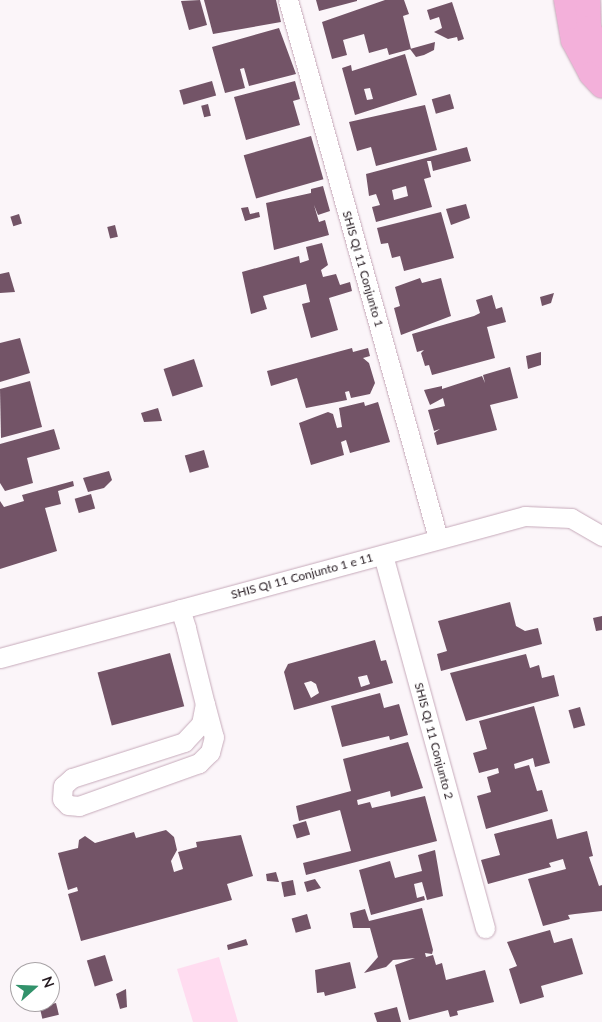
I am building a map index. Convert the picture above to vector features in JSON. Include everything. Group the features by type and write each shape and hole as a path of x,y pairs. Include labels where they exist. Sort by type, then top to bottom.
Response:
{"main road":[{"path":"566,0 573,40 590,74 602,86"},
{"path":"588,0 589,28 602,56"}],"street":[{"name":"SHIS QI 11 Conjunto 1","path":"288,0 438,538"},
{"name":"SHIS QI 11 Conjunto 1 e 11","path":"0,658 383,555 438,538 547,514 571,518 602,536"},
{"name":"SHIS QI 11 Conjunto 2","path":"383,555 485,928"},
{"path":"180,609 214,737 210,752 199,763 79,806 68,805 62,799 62,786 72,778 184,742 201,724 205,704"}],"shaded area":[{"path":"219,957 238,1022 193,1022 177,969"}],"building":[{"path":"200,0 207,25 189,30 181,1"},
{"path":"204,0 276,0 281,22 213,34"},
{"path":"316,0 357,0 357,1 319,11"},
{"path":"385,0 404,0 409,14 403,16 411,49 389,55 387,48 369,53 364,34 343,40 347,55 332,59 322,22"},
{"path":"452,2 464,39 458,41 457,37 448,39 434,32 442,28 439,17 430,20 427,10"},
{"path":"279,28 296,74 249,86 244,68 240,69 245,88 225,93 212,47"},
{"path":"435,42 434,50 424,55 416,57 410,49"},
{"path":"405,54 417,95 355,115 342,68 351,65 352,71","holes":["370,88 373,99 367,100 364,89"]},
{"path":"212,81 216,95 183,105 179,90"},
{"path":"295,81 300,99 293,101 300,125 246,140 234,97"},
{"path":"450,94 454,108 436,114 432,99"},
{"path":"208,104 211,116 204,117 201,106"},
{"path":"425,105 437,150 376,166 371,147 357,151 349,122"},
{"path":"311,136 323,179 256,199 244,155"},
{"path":"467,147 471,161 433,171 431,161 427,161 431,177 424,179 432,207 376,222 372,207 380,205 376,194 369,196 366,174","holes":["406,186 408,196 394,200 392,190"]},
{"path":"323,186 330,211 318,215 314,205 319,222 325,220 329,235 274,250 266,203 311,193 311,189"},
{"path":"466,204 470,218 451,225 446,209"},
{"path":"248,207 250,214 259,212 260,217 245,221 241,208"},
{"path":"441,212 454,258 404,271 400,256 392,258 388,243 381,244 377,228"},
{"path":"19,214 22,224 13,226 10,217"},
{"path":"115,225 118,237 110,239 107,227"},
{"path":"322,243 328,265 321,270 323,277 336,274 340,285 350,282 352,291 329,298 338,330 311,338 302,304 310,302 306,284 263,296 267,309 251,314 242,272 299,256 300,263 309,260 306,247"},
{"path":"9,272 15,292 0,293 0,274"},
{"path":"420,278 422,283 441,278 451,316 401,335 394,308 400,306 395,287"},
{"path":"554,293 551,303 542,306 540,297"},
{"path":"492,295 496,309 502,307 506,322 487,327 495,358 432,375 429,365 425,366 421,353 424,350 417,352 412,334 474,316 480,313 476,300"},
{"path":"20,338 30,373 0,382 0,343"},
{"path":"352,348 353,352 368,348 370,356 363,358 369,363 375,383 370,394 351,398 349,391 345,392 347,400 306,408 297,378 271,386 267,371"},
{"path":"541,352 541,365 528,369 526,356"},
{"path":"194,359 203,387 173,396 164,369"},
{"path":"510,367 518,398 490,405 497,430 437,445 434,433 440,429 434,431 428,410 445,406 443,398 430,405 424,390 442,386 442,389 482,376 485,383 483,375"},
{"path":"30,381 42,427 1,438 0,389"},
{"path":"364,402 365,406 378,402 390,442 350,453 346,440 341,442 344,455 311,465 299,423 328,412 333,414 337,428 342,427 339,408"},
{"path":"158,408 162,421 144,422 141,413"},
{"path":"54,429 60,449 27,458 33,483 5,491 0,483 0,444"},
{"path":"204,450 209,467 190,473 185,456"},
{"path":"109,471 112,480 104,488 88,492 83,478"},
{"path":"73,481 74,486 58,491 61,504 45,508 57,551 0,569 0,501 4,507 24,501 22,495"},
{"path":"91,494 95,508 79,513 75,499"},
{"path":"510,602 516,626 525,631 538,628 542,644 441,671 437,654 447,651 438,621"},
{"path":"602,616 602,630 596,631 593,618"},
{"path":"375,640 381,661 386,660 393,683 294,710 284,672 288,664","holes":["367,675 370,684 361,687 358,677","311,681 316,684 319,693 311,698 304,683"]},
{"path":"170,653 184,706 112,726 98,672"},
{"path":"526,654 530,668 539,665 542,678 554,675 559,696 466,721 450,673"},
{"path":"380,693 384,708 399,704 408,735 390,740 389,736 342,747 331,706"},
{"path":"534,706 550,763 535,767 533,758 514,764 515,769 529,765 537,791 542,790 548,811 486,829 477,796 491,792 487,777 499,773 498,768 479,773 473,753 487,749 479,721"},
{"path":"580,707 585,725 574,729 568,710"},
{"path":"408,742 423,788 391,797 390,791 357,800 358,805 370,802 372,808 425,796 437,841 306,875 303,863 351,851 340,810 299,821 296,806 351,791 343,759"},
{"path":"552,819 557,839 587,831 593,856 589,857 599,886 602,885 602,911 568,915 570,919 543,926 528,879 566,869 563,859 549,863 551,867 488,884 481,860 500,855 494,834"},
{"path":"306,821 310,834 297,838 293,825"},
{"path":"166,830 174,837 177,850 171,861 174,872 183,869 178,852 197,847 196,842 241,835 253,876 227,884 232,900 81,941 68,894 78,891 77,887 68,890 58,853 78,848 79,840 85,836 95,843 134,832 136,838"},
{"path":"435,850 443,896 427,900 422,882 414,884 417,898 424,896 425,900 371,915 359,870 390,861 395,878 422,871 418,855"},
{"path":"276,872 279,882 267,881 266,874"},
{"path":"315,879 321,888 307,892 304,882"},
{"path":"293,880 296,895 284,897 281,882"},
{"path":"422,908 433,950 432,954 425,953 426,957 433,955 436,965 442,963 446,980 485,970 494,1002 457,1011 458,1015 450,1017 448,1010 409,1020 395,965 415,958 393,960 386,967 364,973 378,957 370,928 353,928 350,913 365,909 369,921"},
{"path":"307,914 311,928 296,933 292,918"},
{"path":"550,930 554,943 572,938 583,974 541,986 544,997 520,1004 509,969 517,966 507,942"},
{"path":"246,939 248,945 228,950 227,945"},
{"path":"105,955 113,981 95,986 87,961"},
{"path":"350,962 356,988 325,996 324,992 317,993 315,970"},
{"path":"126,989 127,1007 120,1009 116,994"},
{"path":"397,1007 401,1022 377,1022 374,1013"},
{"path":"41,1012 58,1012 59,1015 42,1019"}]}
